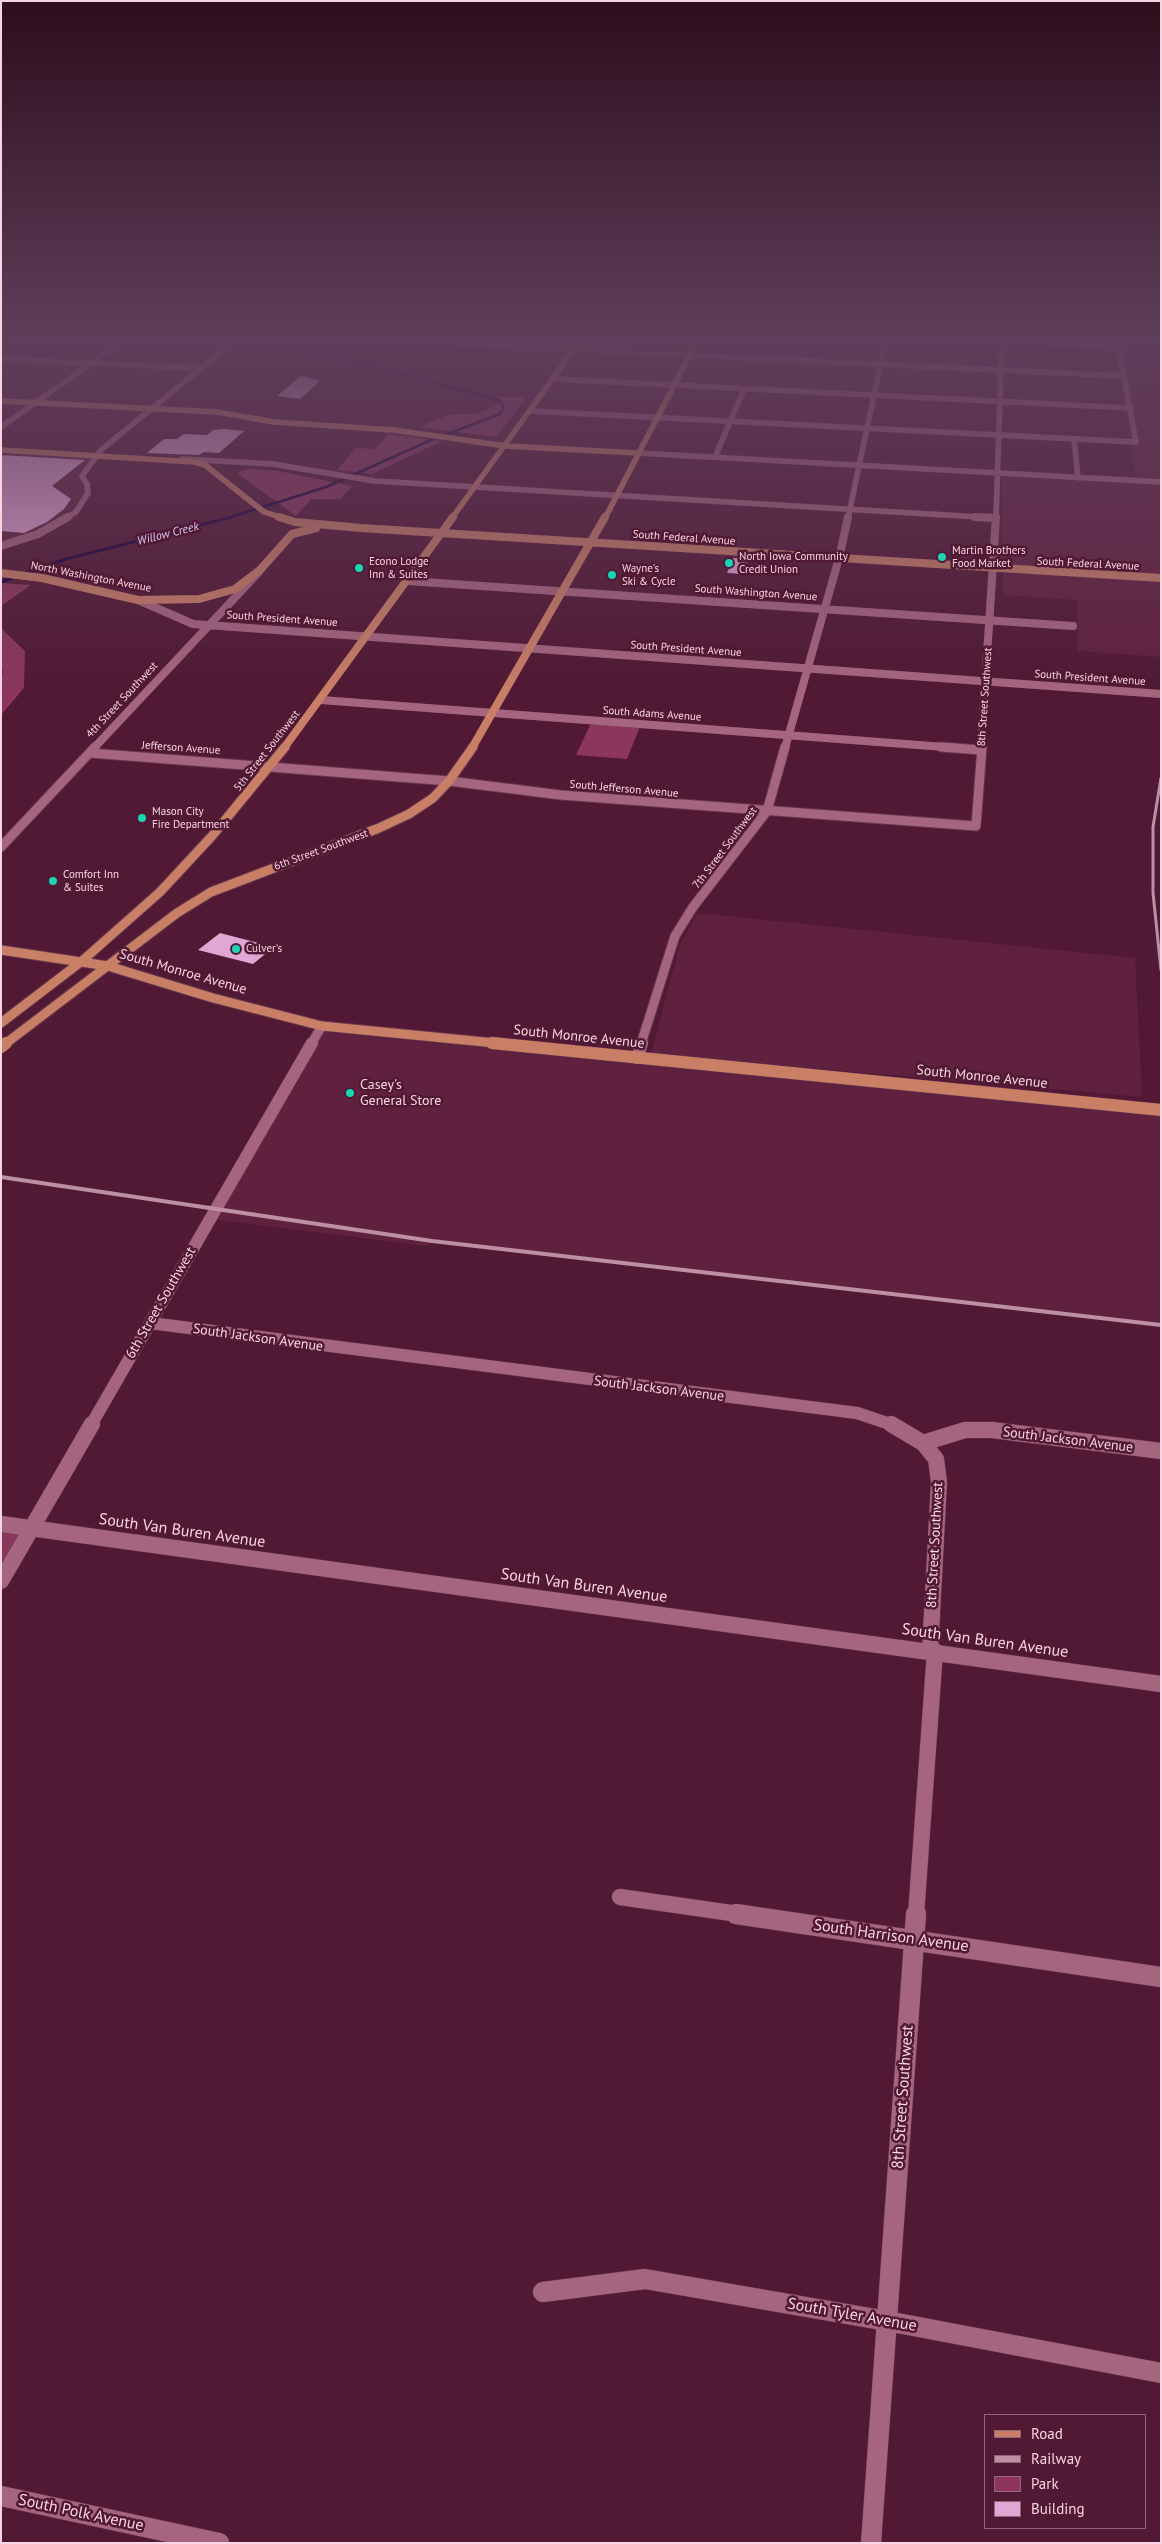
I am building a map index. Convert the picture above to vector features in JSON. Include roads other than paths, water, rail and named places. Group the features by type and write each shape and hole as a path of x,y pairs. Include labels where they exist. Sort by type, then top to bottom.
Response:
{"main road":[{"name":"South Federal Avenue","path":"134,457 182,459 205,465 264,512 295,522 361,528 1161,578"},
{"name":"5th Street Southwest","path":"82,961 160,892 192,860 270,766 321,700 498,457"},
{"name":"6th Street Southwest","path":"108,966 177,913 211,892 379,828 409,814 432,798 449,781 472,748 490,714 592,542 636,457"},
{"path":"264,512 276,524"},
{"name":"North Washington Avenue","path":"1,573 42,578 138,600 181,601 218,595 235,588 260,570 289,536 298,531 315,528 361,528"},
{"path":"281,535 281,546"},
{"name":"South Monroe Avenue","path":"1,950 108,966 213,998 322,1026 1161,1110"},
{"path":"1,1023 82,961"},
{"path":"1,1047 108,966"}],"street":[{"path":"1,546 38,534 76,512 88,493 87,484 82,476 97,457"},
{"path":"695,457 1161,482"},
{"name":"7th Street Southwest","path":"637,1058 675,936 693,907 767,811 825,610 861,457"},
{"name":"8th Street Southwest","path":"976,826 994,568 998,457"},
{"path":"1076,457 1078,478"},
{"path":"182,459 254,463 363,480 996,518"},
{"path":"220,476 220,471 226,466 254,463"},
{"name":"4th Street Southwest","path":"3,843 90,753 260,570"},
{"name":"South Washington Avenue","path":"408,581 1073,626"},
{"path":"138,600 193,624 210,625"},
{"name":"South President Avenue","path":"210,625 1161,694"},
{"name":"South Adams Avenue","path":"321,700 981,750"},
{"name":"Jefferson Avenue","path":"90,753 270,766"},
{"name":"South Jefferson Avenue","path":"270,766 449,781 561,795 976,826"},
{"name":"6th Street Southwest","path":"1,1581 322,1026"},
{"name":"South Jackson Avenue","path":"150,1323 857,1413 886,1421 923,1443 965,1430 992,1430 1161,1451"},
{"name":"8th Street Southwest","path":"871,2543 933,1651 939,1482 936,1460 923,1443"},
{"name":"South Van Buren Avenue","path":"1,1524 933,1651 1161,1684"},
{"name":"South Harrison Avenue","path":"620,1897 1161,1977"},
{"name":"South Tyler Avenue","path":"543,2292 645,2278 887,2321 1161,2373"},
{"name":"South Polk Avenue","path":"1,2496 219,2543"}],"waterway":[{"name":"Willow Creek","path":"228,518 326,487 394,457"},
{"name":"Willow Creek","path":"1,582 66,559 232,517"}],"railway":[{"path":"1161,778 1153,827 1153,893 1161,970"},
{"path":"1,1177 432,1241 1161,1325"}],"place":[{"name":"Martin Brothers Food Market","path":"942,557"},
{"name":"North Iowa Community Credit Union","path":"729,563"},
{"name":"Econo Lodge Inn & Suites","path":"359,568"},
{"name":"Wayne's Ski & Cycle","path":"612,575"},
{"name":"Mason City Fire Department","path":"142,818"},
{"name":"Comfort Inn & Suites","path":"53,881"},
{"name":"Culver's","path":"236,949"},
{"name":"Casey's General Store","path":"350,1093"}]}
